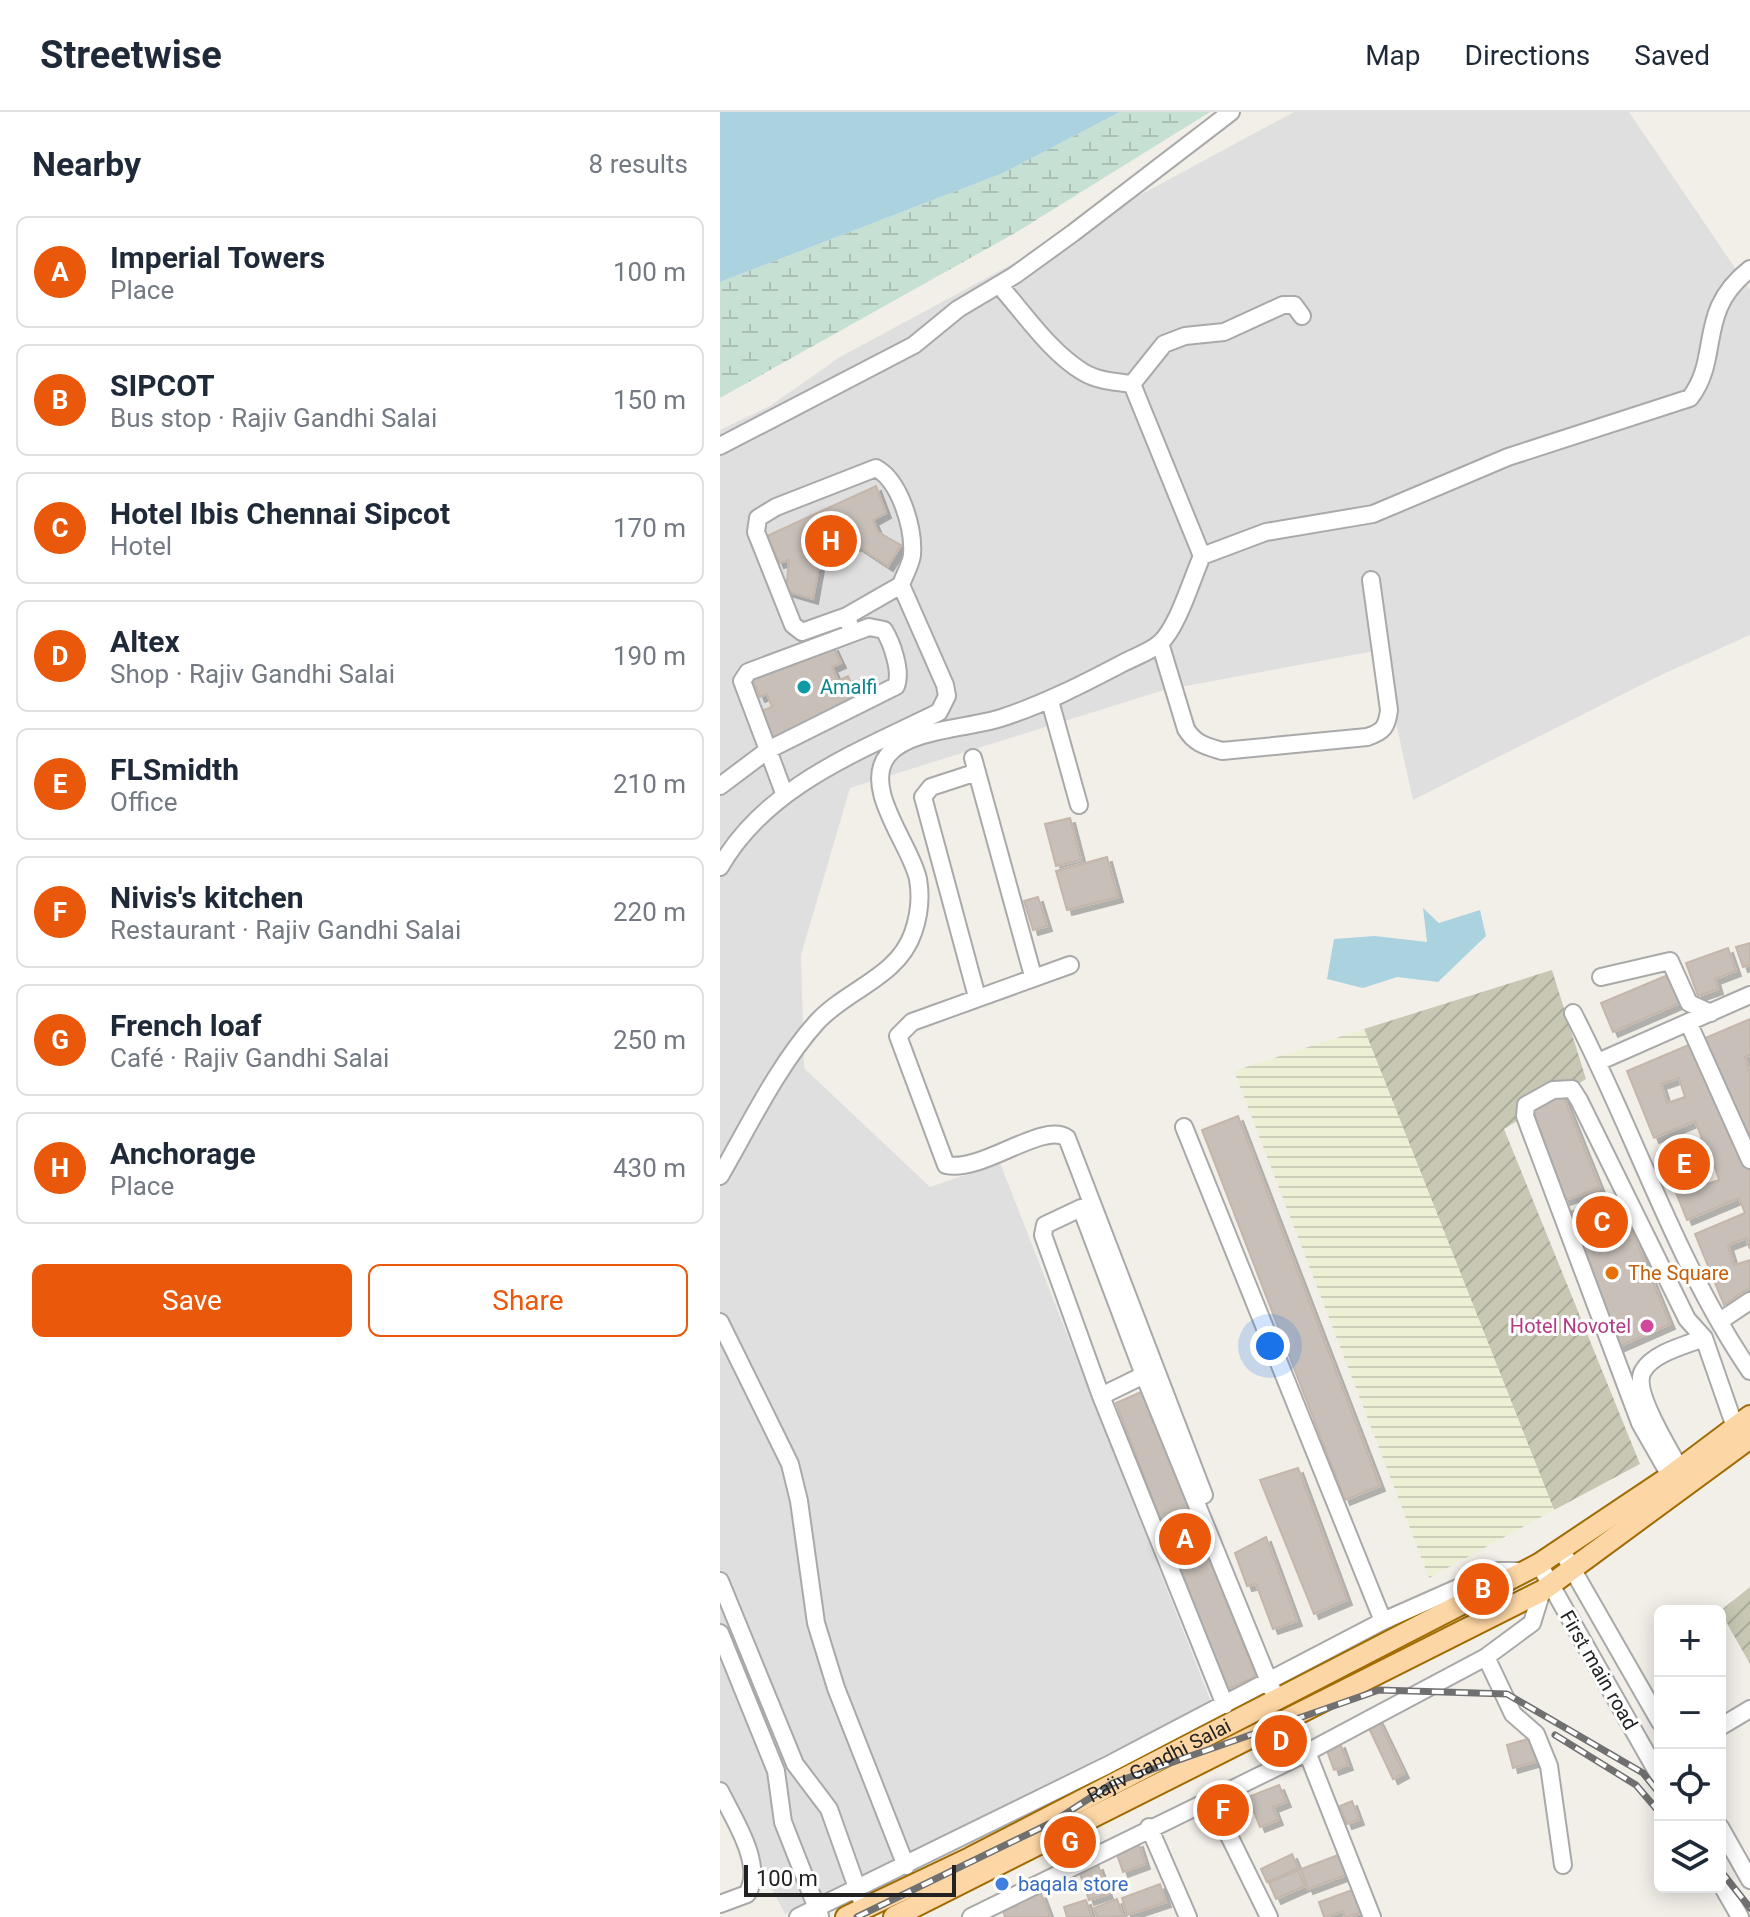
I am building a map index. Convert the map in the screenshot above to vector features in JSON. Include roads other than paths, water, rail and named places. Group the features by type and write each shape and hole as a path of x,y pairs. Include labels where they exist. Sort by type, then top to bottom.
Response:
{"main road":[{"name":"Rajiv Gandhi Salai","path":"894,1917 1547,1589 1573,1570 1676,1479 1745,1427"},
{"name":"Rajiv Gandhi Salai","path":"856,1905 1280,1699 1532,1567 1676,1479"}],"street":[{"path":"720,446 914,345 958,309 999,285 1231,112"},
{"path":"1202,556 1266,532 1373,514 1508,457 1690,398 1699,386 1712,321 1721,298 1750,269"},
{"path":"999,285 1065,358 1083,372 1100,379 1132,384"},
{"path":"1132,384 1164,344 1185,336 1224,332 1283,305 1294,305 1302,316"},
{"path":"720,1176 770,1090 818,1021 867,986 901,955 913,934 919,906 917,877 882,794 880,775 885,757 895,747 925,735 997,719 1050,701 1160,643 1177,615 1202,556 1132,384"},
{"path":"876,468 886,474 896,490 908,525 912,556 901,585 847,616 802,632 793,625 756,532 758,518 788,502 876,468"},
{"path":"1160,643 1186,729 1193,739 1204,746 1222,751 1367,737 1380,733 1388,724 1389,710 1371,580"},
{"path":"720,867 736,843 784,793 939,712 944,704 945,685 901,585"},
{"path":"847,616 852,633"},
{"path":"720,786 768,750 896,686 899,679 884,630 869,627 751,670 744,676 742,681 768,750 784,793"},
{"path":"1050,701 1079,805"},
{"path":"977,997 923,797 931,787 975,765 1033,976"},
{"path":"1601,977 1670,961 1689,1003 1711,1013"},
{"path":"1070,965 912,1022 898,1036 946,1165 969,1167 1051,1133 1067,1138 1270,1680"},
{"path":"1598,1062 1750,995"},
{"path":"1573,1013 1692,1270 1750,1371"},
{"path":"1689,1024 1750,1160"},
{"path":"1676,1479 1640,1423 1525,1116 1526,1105 1553,1090 1572,1089 1687,1319 1704,1338 1745,1427"},
{"path":"1184,1127 1383,1621"},
{"path":"1225,1705 1101,1396 1043,1235 1049,1223 1081,1208 1144,1375 1280,1699"},
{"path":"1720,1321 1750,1301"},
{"path":"720,1322 790,1464 799,1501 816,1623 836,1688 906,1866"},
{"path":"1676,1479 1649,1414 1641,1377 1644,1368 1657,1358 1704,1338"},
{"path":"1101,1396 1144,1375"},
{"path":"1562,1550 1654,1712"},
{"path":"798,1917 856,1905 906,1866 1225,1705 1383,1621 1496,1571 1532,1567"},
{"name":"First main road","path":"1532,1567 1654,1767"},
{"path":"720,1581 799,1772 829,1809 856,1905"},
{"path":"971,1917 998,1911 1149,1827 1307,1752 1486,1657 1532,1623 1547,1589"},
{"path":"720,1633 779,1780 783,1822 819,1912"},
{"path":"1486,1657 1513,1714 1536,1734 1549,1766 1563,1865"},
{"path":"1726,1723 1750,1709"},
{"path":"1307,1752 1372,1917"},
{"path":"779,1780 799,1772"},
{"path":"720,1791 740,1833 753,1874 747,1894 720,1904"},
{"path":"1211,1799 1269,1917"},
{"path":"1149,1827 1188,1917"},
{"path":"1726,1838 1750,1880"},
{"path":"1726,1892 1740,1917"}],"water":[{"path":"720,112 1120,112 1003,173 720,282"},
{"path":"1423,908 1439,923 1480,910 1486,936 1438,982 1397,977 1363,988 1327,979 1334,939 1375,936 1427,942"}],"railway":[{"path":"857,1917 1053,1822 1113,1783 1379,1690 1507,1694 1643,1773 1654,1787"},
{"path":"1555,1735 1636,1785 1654,1806"},
{"path":"1726,1878 1750,1908"}],"place":[{"name":"Anchorage","path":"831,541"},
{"name":"Amalfi","path":"804,687"},
{"name":"FLSmidth","path":"1684,1164"},
{"name":"Hotel Ibis Chennai Sipcot","path":"1602,1222"},
{"name":"The Square","path":"1612,1273"},
{"name":"Hotel Novotel","path":"1647,1326"},
{"name":"Imperial Towers","path":"1185,1539"},
{"name":"SIPCOT","path":"1483,1589"},
{"name":"Altex","path":"1281,1741"},
{"name":"Nivis's kitchen","path":"1223,1810"},
{"name":"French loaf","path":"1070,1842"},
{"name":"baqala store","path":"1002,1884"}]}
